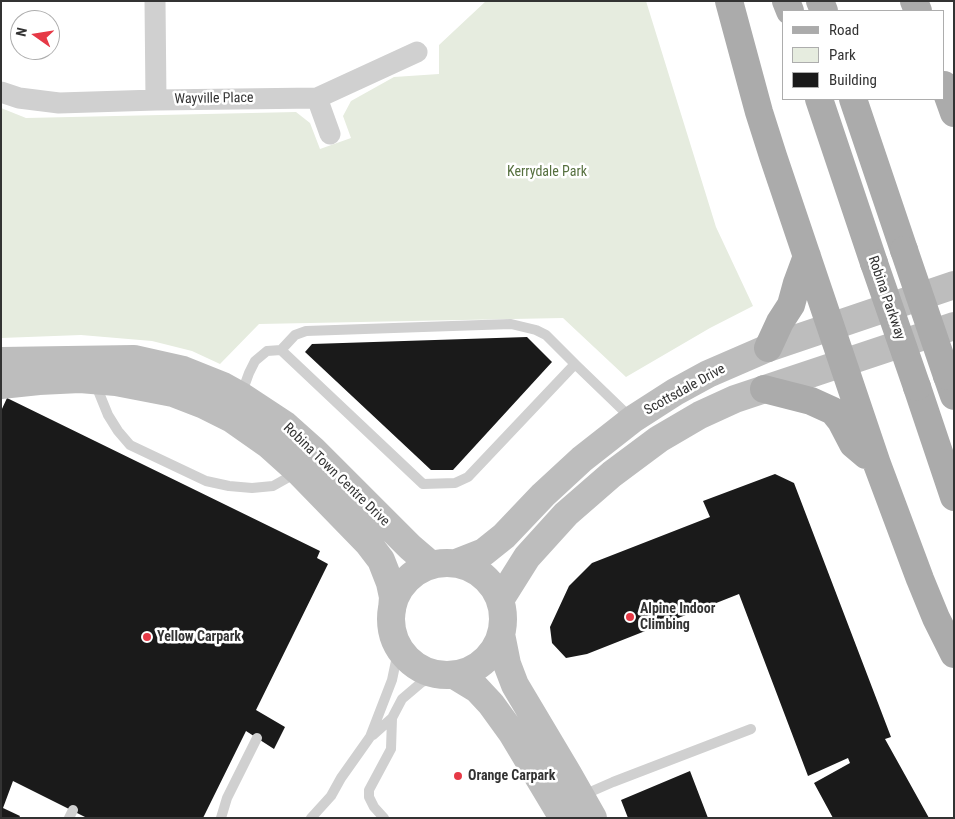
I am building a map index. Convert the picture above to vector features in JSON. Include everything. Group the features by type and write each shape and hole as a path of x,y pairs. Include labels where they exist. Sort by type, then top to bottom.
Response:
{"main road":[{"path":"729,1 759,112 877,464 920,579 936,618 954,654"},
{"path":"945,88 954,113"},
{"name":"Robina Parkway","path":"819,100 954,496"},
{"path":"853,100 950,386"},
{"path":"768,348 791,304 796,283 807,256"},
{"name":"Scottsdale Drive","path":"444,564 484,552 504,536 543,495 576,465 633,419 700,378 768,348 954,285"},
{"path":"500,600 527,557 545,536 588,493 659,439 735,399 954,326"},
{"name":"Robina Town Centre Drive","path":"1,360 134,359 183,370 223,386 236,407 269,445 299,472 368,543 381,560 390,583 393,597 392,610"},
{"name":"Robina Town Centre Drive","path":"1,385 39,381 94,380 173,393 204,405 236,407 285,425 313,450 410,548 444,564"},
{"path":"764,389 811,400 833,411 841,421 853,444 877,464"},
{"path":"444,564 471,568 483,576 493,587 500,600 503,617 501,634 507,664 572,807 477,689 449,675 430,672 416,665 405,656 397,643 392,627 392,610 396,595 405,582 417,572 444,564"},
{"path":"449,675 470,670 484,662 494,649 501,634"}],"street":[{"path":"155,1 156,100"},
{"name":"Wayville Place","path":"1,92 26,99 59,103 317,98 418,52"},
{"path":"317,98 330,134"}],"lane":[{"path":"236,407 255,361 267,351 281,350 294,335 306,331 511,324 536,330 546,335 633,419"},
{"path":"281,350 423,484 455,483 468,477 575,364"},
{"path":"94,380 99,397 108,415 118,432 130,445 206,481 229,486 259,488 273,486 299,472"},
{"path":"370,737 392,680 397,643"},
{"path":"311,818 331,796 341,778 370,737 392,718 402,699 422,682 449,675"},
{"path":"384,818 374,807 369,797 369,790 391,749 392,718"},
{"path":"572,807 751,730"},
{"path":"221,818 227,798 257,738"}],"green space":[{"name":"Kerrydale Park","path":"486,1 646,1 716,227 753,306 710,328 626,377 563,318 259,324 220,364 192,351 152,341 81,335 1,338 1,108 26,118 296,112 310,123 320,149 351,138 343,116 351,101 394,77 439,74 439,45"}],"building":[{"path":"527,337 552,362 453,470 431,470 305,352 312,344"},
{"name":"Yellow Carpark","path":"7,398 320,551 317,558 328,564 256,710 285,727 274,749 246,731 203,818 87,818 13,781 3,808 20,816 19,818 1,818 1,411"},
{"path":"775,474 794,483 891,737 885,739 929,818 833,818 814,783 850,763 848,758 808,776 739,594 587,654 566,658 552,643 550,627 569,586 592,563 710,517 703,501"},
{"path":"690,771 708,818 628,818 621,800"}],"place":[{"name":"Alpine Indoor Climbing","path":"630,617"},
{"name":"Yellow Carpark","path":"147,637"},
{"name":"Orange Carpark","path":"458,776"}]}
